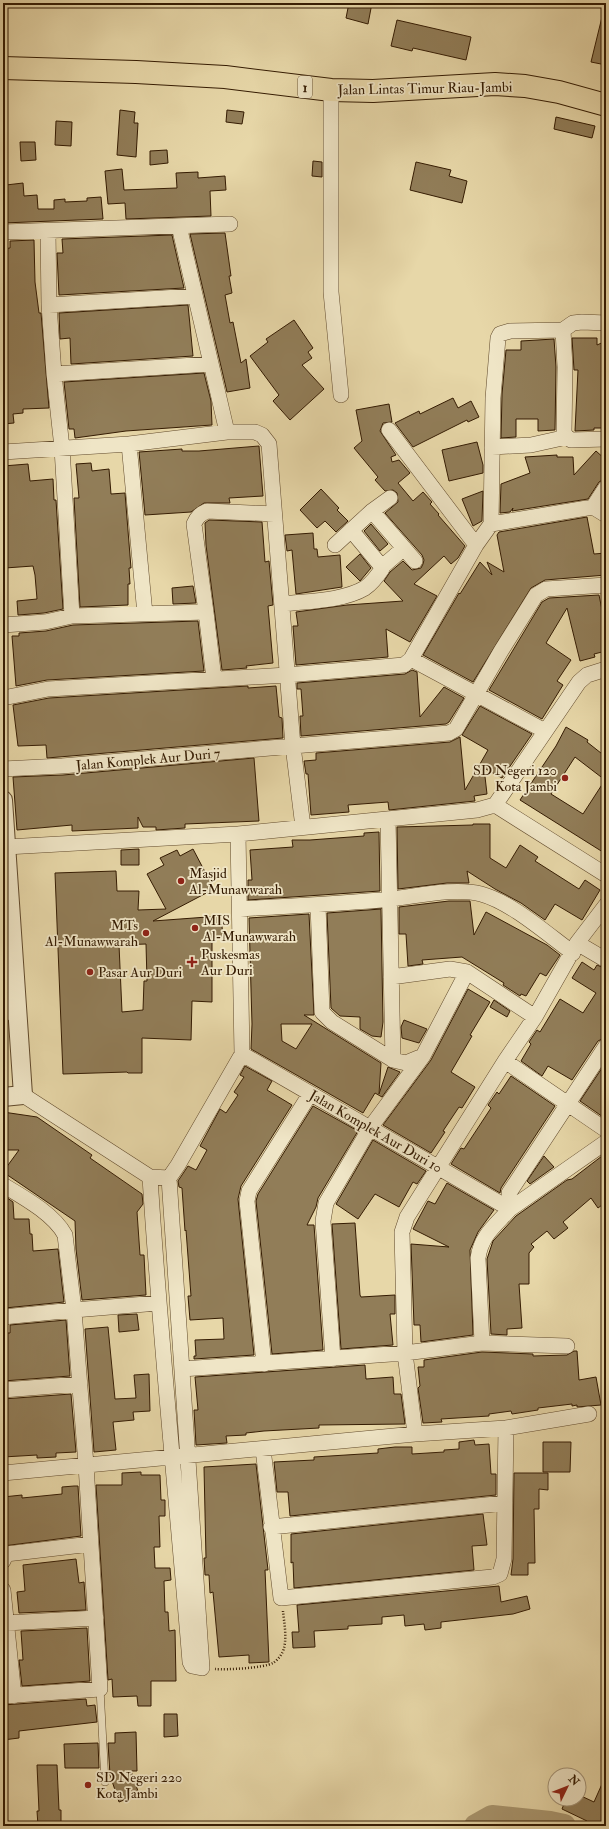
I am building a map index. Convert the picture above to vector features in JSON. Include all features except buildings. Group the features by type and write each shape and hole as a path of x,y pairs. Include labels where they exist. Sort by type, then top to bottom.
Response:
{"highway":[{"name":"Jalan Lintas Timur Riau-Jambi","path":"3,68 129,71 225,77 331,90 373,91 495,84 525,86 558,92 606,105"}],"street":[{"path":"331,90 331,292 341,395"},
{"path":"3,232 230,224"},
{"path":"179,226 228,432"},
{"path":"48,231 49,305 54,374 62,448 72,616"},
{"path":"49,305 195,296"},
{"path":"3,698 48,688 287,675 404,665 412,659 476,545 490,524 493,398 498,338 500,334 510,331 563,330 573,323 582,322 606,323"},
{"path":"563,330 565,368 563,430 567,437 571,440 606,439"},
{"path":"54,374 211,364"},
{"path":"389,430 476,545"},
{"path":"3,452 129,444 228,432 256,432 262,435 269,444 283,604 293,746 302,827"},
{"path":"492,447 531,445 567,437"},
{"path":"129,444 145,614"},
{"path":"490,524 600,511 606,487"},
{"path":"335,545 372,511 390,498"},
{"path":"214,679 194,524 201,514 207,511 274,514"},
{"path":"372,511 415,561"},
{"path":"351,530 382,567"},
{"path":"283,604 326,600 367,587 377,577 382,567 404,548"},
{"name":"Jalan Komplek Aur Duri 7","path":"3,769 70,765 449,733 456,729 476,693 536,595 541,591 551,589 606,585"},
{"path":"3,625 45,622 72,616 206,612"},
{"path":"412,659 545,731"},
{"path":"6,847 238,834 477,810 495,805 579,682 587,675 606,669"},
{"path":"3,800 6,847 10,1012 23,1095"},
{"path":"495,805 606,875"},
{"path":"388,819 393,1060"},
{"path":"202,1668 192,1666 190,1662 180,1456 183,1393 182,1369 168,1178 178,1165 242,1054 238,834"},
{"path":"240,909 318,905 462,892 481,894 508,906 575,948 606,960"},
{"path":"318,905 322,1012 332,1022 393,1060 406,1063 422,1056"},
{"path":"414,1434 405,1353 402,1232 414,1206 438,1167 535,1017 575,948 606,905"},
{"path":"391,977 450,969 467,972 535,1017"},
{"path":"333,1359 324,1212 326,1204 370,1128 422,1056 467,972"},
{"path":"510,1209 509,1194 606,1046"},
{"name":"Jalan Komplek Aur Duri 10","path":"242,1054 510,1209"},
{"path":"505,1062 606,1130"},
{"path":"264,1364 247,1201 249,1191 310,1094"},
{"path":"3,1097 23,1095 150,1177 168,1178"},
{"path":"482,1343 478,1258 480,1246 486,1236 510,1209 606,1142"},
{"path":"150,1177 158,1303 167,1396 180,1456"},
{"path":"3,1185 29,1201 61,1228 65,1235 74,1310 80,1384 100,1689 8,1696 6,1623 3,1590"},
{"path":"3,1317 158,1303"},
{"path":"182,1369 405,1353 482,1343 567,1346"},
{"path":"3,1390 80,1384"},
{"path":"167,1396 183,1393"},
{"path":"3,1473 414,1434 506,1428 589,1414"},
{"path":"263,1449 281,1598 497,1576 502,1569 504,1559 506,1428"},
{"path":"272,1526 505,1503"},
{"path":"4,1556 91,1544"},
{"path":"6,1623 96,1618"}],"lane":[{"path":"100,1689 106,1782"}],"path":[{"path":"202,1668 220,1670 252,1667 273,1663 280,1656 284,1648 285,1633 281,1598"}],"waterway":[{"path":"476,1826 492,1817 550,1823 564,1826"}],"place":[{"name":"SD Negeri 120 Kota Jambi","path":"565,778"},
{"name":"Masjid Al-Munawwarah","path":"181,881"},
{"name":"MIS Al-Munawwarah","path":"195,928"},
{"name":"MTs Al-Munawwarah","path":"146,933"},
{"name":"Puskesmas Aur Duri","path":"192,962"},
{"name":"Pasar Aur Duri","path":"90,972"},
{"name":"SD Negeri 220 Kota Jambi","path":"88,1785"}]}
